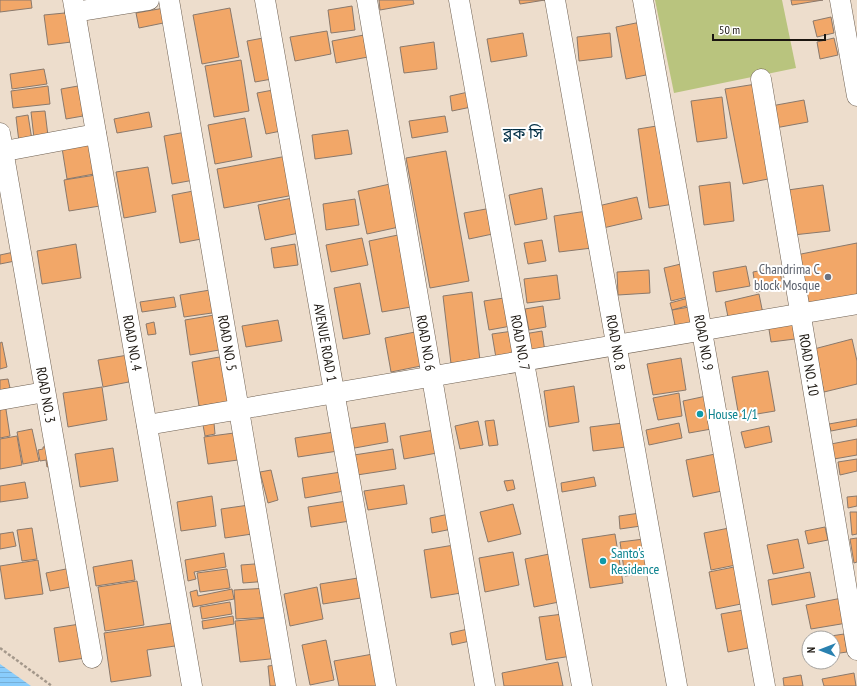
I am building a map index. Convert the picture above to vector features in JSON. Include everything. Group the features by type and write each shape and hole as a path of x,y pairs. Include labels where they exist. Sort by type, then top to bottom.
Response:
{"street":[{"path":"74,6 149,0"},
{"name":"ROAD NO. 5","path":"169,0 286,686"},
{"name":"AVENUE ROAD 1","path":"265,0 386,686"},
{"name":"ROAD NO. 6","path":"367,0 485,686"},
{"name":"ROAD NO. 7","path":"459,0 582,686"},
{"name":"ROAD NO. 8","path":"555,0 677,686"},
{"name":"ROAD NO. 9","path":"643,0 765,686"},
{"path":"840,0 857,96"},
{"name":"ROAD NO. 4","path":"74,6 192,686"},
{"name":"ROAD NO. 10","path":"761,80 857,650"},
{"path":"1,145 96,134"},
{"name":"ROAD NO. 3","path":"1,145 92,658"},
{"path":"147,425 857,304"},
{"path":"0,400 45,392"}],"path":[{"path":"0,648 52,686"}],"green space":[{"path":"655,0 782,0 796,68 674,93"}],"water":[{"path":"0,664 31,686 0,686"}],"building":[{"path":"0,0 31,0 32,8 0,12"},
{"path":"379,0 413,0 414,4 380,10"},
{"path":"519,0 545,0 520,4"},
{"path":"791,0 823,0 792,5"},
{"path":"352,6 355,30 331,33 328,10"},
{"path":"170,7 173,21 139,28 136,13"},
{"path":"230,8 239,57 202,64 193,15"},
{"path":"75,12 79,41 48,45 44,15"},
{"path":"831,17 834,33 817,37 813,21"},
{"path":"646,21 656,73 626,79 616,27"},
{"path":"327,31 331,54 295,61 290,37"},
{"path":"523,33 527,56 491,62 487,39"},
{"path":"610,33 612,57 579,61 577,37"},
{"path":"364,35 368,57 336,63 332,41"},
{"path":"263,38 272,79 255,82 247,41"},
{"path":"834,38 838,55 820,59 817,42"},
{"path":"434,42 437,69 404,73 400,47"},
{"path":"241,60 249,111 214,117 205,66"},
{"path":"44,69 47,84 12,89 10,74"},
{"path":"95,83 100,111 82,114 83,116 66,119 61,89"},
{"path":"756,84 773,178 743,184 725,89"},
{"path":"48,86 50,104 13,108 11,91"},
{"path":"273,90 281,131 266,134 257,93"},
{"path":"473,91 476,106 452,111 450,96"},
{"path":"722,97 727,138 697,142 691,101"},
{"path":"804,100 808,122 775,128 771,106"},
{"path":"45,111 48,136 34,138 31,112"},
{"path":"149,112 152,127 117,133 114,119"},
{"path":"28,115 32,140 19,142 16,117"},
{"path":"445,116 448,132 412,138 409,121"},
{"path":"245,118 252,157 215,164 208,125"},
{"path":"669,124 680,203 649,208 638,129"},
{"path":"197,130 205,178 172,184 164,136"},
{"path":"348,130 352,154 315,159 312,135"},
{"path":"89,144 94,174 67,179 62,148"},
{"path":"446,151 469,281 430,288 406,158"},
{"path":"287,156 294,195 224,208 217,169"},
{"path":"148,167 156,212 124,218 116,172"},
{"path":"102,174 106,205 69,211 64,180"},
{"path":"730,182 734,221 704,225 699,186"},
{"path":"390,184 399,227 367,234 358,191"},
{"path":"823,185 830,231 793,235 788,190"},
{"path":"542,188 547,219 515,225 509,195"},
{"path":"204,189 212,237 180,243 172,195"},
{"path":"637,197 642,219 603,228 598,206"},
{"path":"292,198 299,233 265,240 258,205"},
{"path":"355,199 359,225 326,230 323,204"},
{"path":"497,207 502,232 469,239 464,213"},
{"path":"587,211 592,248 559,252 554,216"},
{"path":"398,235 411,307 382,312 369,241"},
{"path":"362,238 368,265 331,272 326,245"},
{"path":"542,240 546,261 528,264 524,243"},
{"name":"Chandrima C block Mosque","path":"857,243 857,298 805,308 796,255"},
{"path":"76,244 81,278 42,284 37,251"},
{"path":"295,244 298,265 274,268 271,248"},
{"path":"14,252 15,261 0,264 0,255"},
{"path":"685,263 691,296 671,301 664,268"},
{"path":"746,266 750,286 716,292 713,272"},
{"path":"779,267 783,287 756,292 753,272"},
{"path":"649,270 650,293 618,295 617,272"},
{"path":"557,275 560,299 527,303 524,279"},
{"path":"360,283 370,334 343,339 334,288"},
{"path":"216,289 219,312 184,317 180,295"},
{"path":"472,292 481,369 452,372 443,296"},
{"path":"759,294 764,319 730,327 725,302"},
{"path":"517,296 522,324 489,330 484,301"},
{"path":"174,297 176,307 142,312 140,302"},
{"path":"692,297 694,304 672,310 670,303"},
{"path":"701,305 706,330 677,335 672,310"},
{"path":"543,306 546,327 529,330 525,309"},
{"path":"220,314 225,349 190,355 185,320"},
{"path":"278,320 282,341 246,347 242,326"},
{"path":"792,320 795,339 771,342 768,323"},
{"path":"154,322 156,334 148,335 146,324"},
{"path":"520,330 526,365 498,370 492,334"},
{"path":"542,331 545,352 528,355 524,334"},
{"path":"415,332 421,366 391,372 385,338"},
{"path":"852,339 857,361 857,384 824,392 814,349"},
{"path":"2,342 7,367 0,369 0,343"},
{"path":"134,354 139,380 103,387 98,360"},
{"path":"225,356 233,401 199,406 192,362"},
{"path":"681,358 686,390 653,395 647,364"},
{"path":"768,371 775,411 739,417 732,377"},
{"path":"8,379 10,388 0,390 0,380"},
{"path":"574,386 579,422 549,427 544,391"},
{"path":"102,387 107,420 68,427 63,393"},
{"path":"679,393 682,416 658,420 653,398"},
{"name":"House 1/1","path":"711,395 717,428 689,433 683,401"},
{"path":"5,403 10,436 0,438 0,404"},
{"path":"857,419 857,426 831,431 829,424"},
{"path":"494,420 498,445 489,446 485,421"},
{"path":"478,421 483,445 460,449 455,426"},
{"path":"214,423 215,434 205,436 203,425"},
{"path":"385,423 388,442 349,449 346,429"},
{"path":"623,423 626,447 593,451 590,427"},
{"path":"679,423 682,438 649,445 646,430"},
{"path":"769,426 772,442 745,448 741,432"},
{"path":"32,429 39,461 23,464 17,432"},
{"path":"434,430 437,453 404,459 400,436"},
{"path":"334,432 338,451 298,457 295,438"},
{"path":"234,433 238,460 208,464 204,437"},
{"path":"17,436 22,465 0,469 0,439"},
{"path":"857,439 857,455 834,459 831,444"},
{"path":"55,445 59,465 47,467 46,460 40,461 38,450 43,449 43,447"},
{"path":"113,448 118,481 80,487 75,454"},
{"path":"393,449 396,469 357,475 354,455"},
{"path":"720,453 727,490 693,497 686,460"},
{"path":"857,459 857,471 840,475 838,462"},
{"path":"271,470 278,500 268,503 260,472"},
{"path":"341,472 344,491 305,498 302,478"},
{"path":"594,477 596,486 562,492 561,483"},
{"path":"513,480 515,489 507,491 504,481"},
{"path":"25,482 28,498 0,502 0,486"},
{"path":"404,485 407,504 368,510 364,491"},
{"path":"212,496 216,526 181,531 177,502"},
{"path":"857,496 857,506 848,508 847,497"},
{"path":"347,501 350,521 311,527 308,507"},
{"path":"256,504 259,533 225,538 221,509"},
{"path":"513,504 521,534 488,542 480,512"},
{"path":"850,512 857,512 857,534 852,535"},
{"path":"454,513 457,528 432,533 430,518"},
{"path":"640,513 641,526 620,529 619,516"},
{"path":"739,526 746,563 711,570 704,533"},
{"path":"825,527 828,540 808,544 805,531"},
{"path":"32,528 37,559 22,561 17,530"},
{"path":"13,532 16,546 0,549 0,534"},
{"name":"Santo's Residence","path":"615,534 623,583 590,588 582,539"},
{"path":"857,538 857,562 854,563 850,539"},
{"path":"644,539 649,573 625,576 620,542"},
{"path":"798,539 804,568 773,574 767,545"},
{"path":"454,545 461,593 431,598 424,550"},
{"path":"513,552 519,585 485,592 479,558"},
{"path":"224,553 226,567 194,572 196,579 188,581 185,560"},
{"path":"554,553 564,601 534,607 525,559"},
{"path":"38,560 43,594 5,599 0,566"},
{"path":"132,560 135,580 96,586 93,567"},
{"path":"268,563 269,581 243,583 241,565"},
{"path":"744,565 751,602 716,609 709,572"},
{"path":"71,568 81,585 50,591 46,573"},
{"path":"227,569 230,588 200,592 197,573"},
{"path":"810,572 815,597 772,605 768,580"},
{"path":"358,578 361,598 323,604 320,584"},
{"path":"137,581 144,625 105,631 98,587"},
{"path":"317,587 323,619 290,626 284,594"},
{"path":"269,588 271,617 236,619 234,590"},
{"path":"232,589 234,599 193,607 190,592 197,590 198,596"},
{"path":"842,598 847,623 811,629 806,605"},
{"path":"230,602 232,614 202,619 200,607"},
{"path":"755,608 763,645 728,652 721,614"},
{"path":"571,613 578,655 546,660 539,617"},
{"path":"233,616 234,624 203,629 202,621"},
{"path":"267,618 280,658 240,662 235,621"},
{"path":"93,622 98,656 59,662 54,628"},
{"path":"179,622 182,645 147,650 151,676 111,682 104,633"},
{"path":"468,629 470,641 452,645 450,633"},
{"path":"841,634 844,634 847,652 841,653"},
{"path":"326,640 334,680 310,685 302,645"},
{"path":"373,654 378,686 339,686 334,661"},
{"path":"558,662 563,686 504,686 502,673"},
{"path":"278,665 280,686 270,686 268,666"},
{"path":"854,673 856,686 824,686 822,679"},
{"path":"801,675 803,686 784,686 783,678"}],"place":[{"name":"Chandrima C block Mosque","path":"828,277"},
{"name":"House 1/1","path":"700,414"},
{"name":"Santo's Residence","path":"603,561"}],"district":[{"name":"ব্লক সি","path":"523,133"}]}
